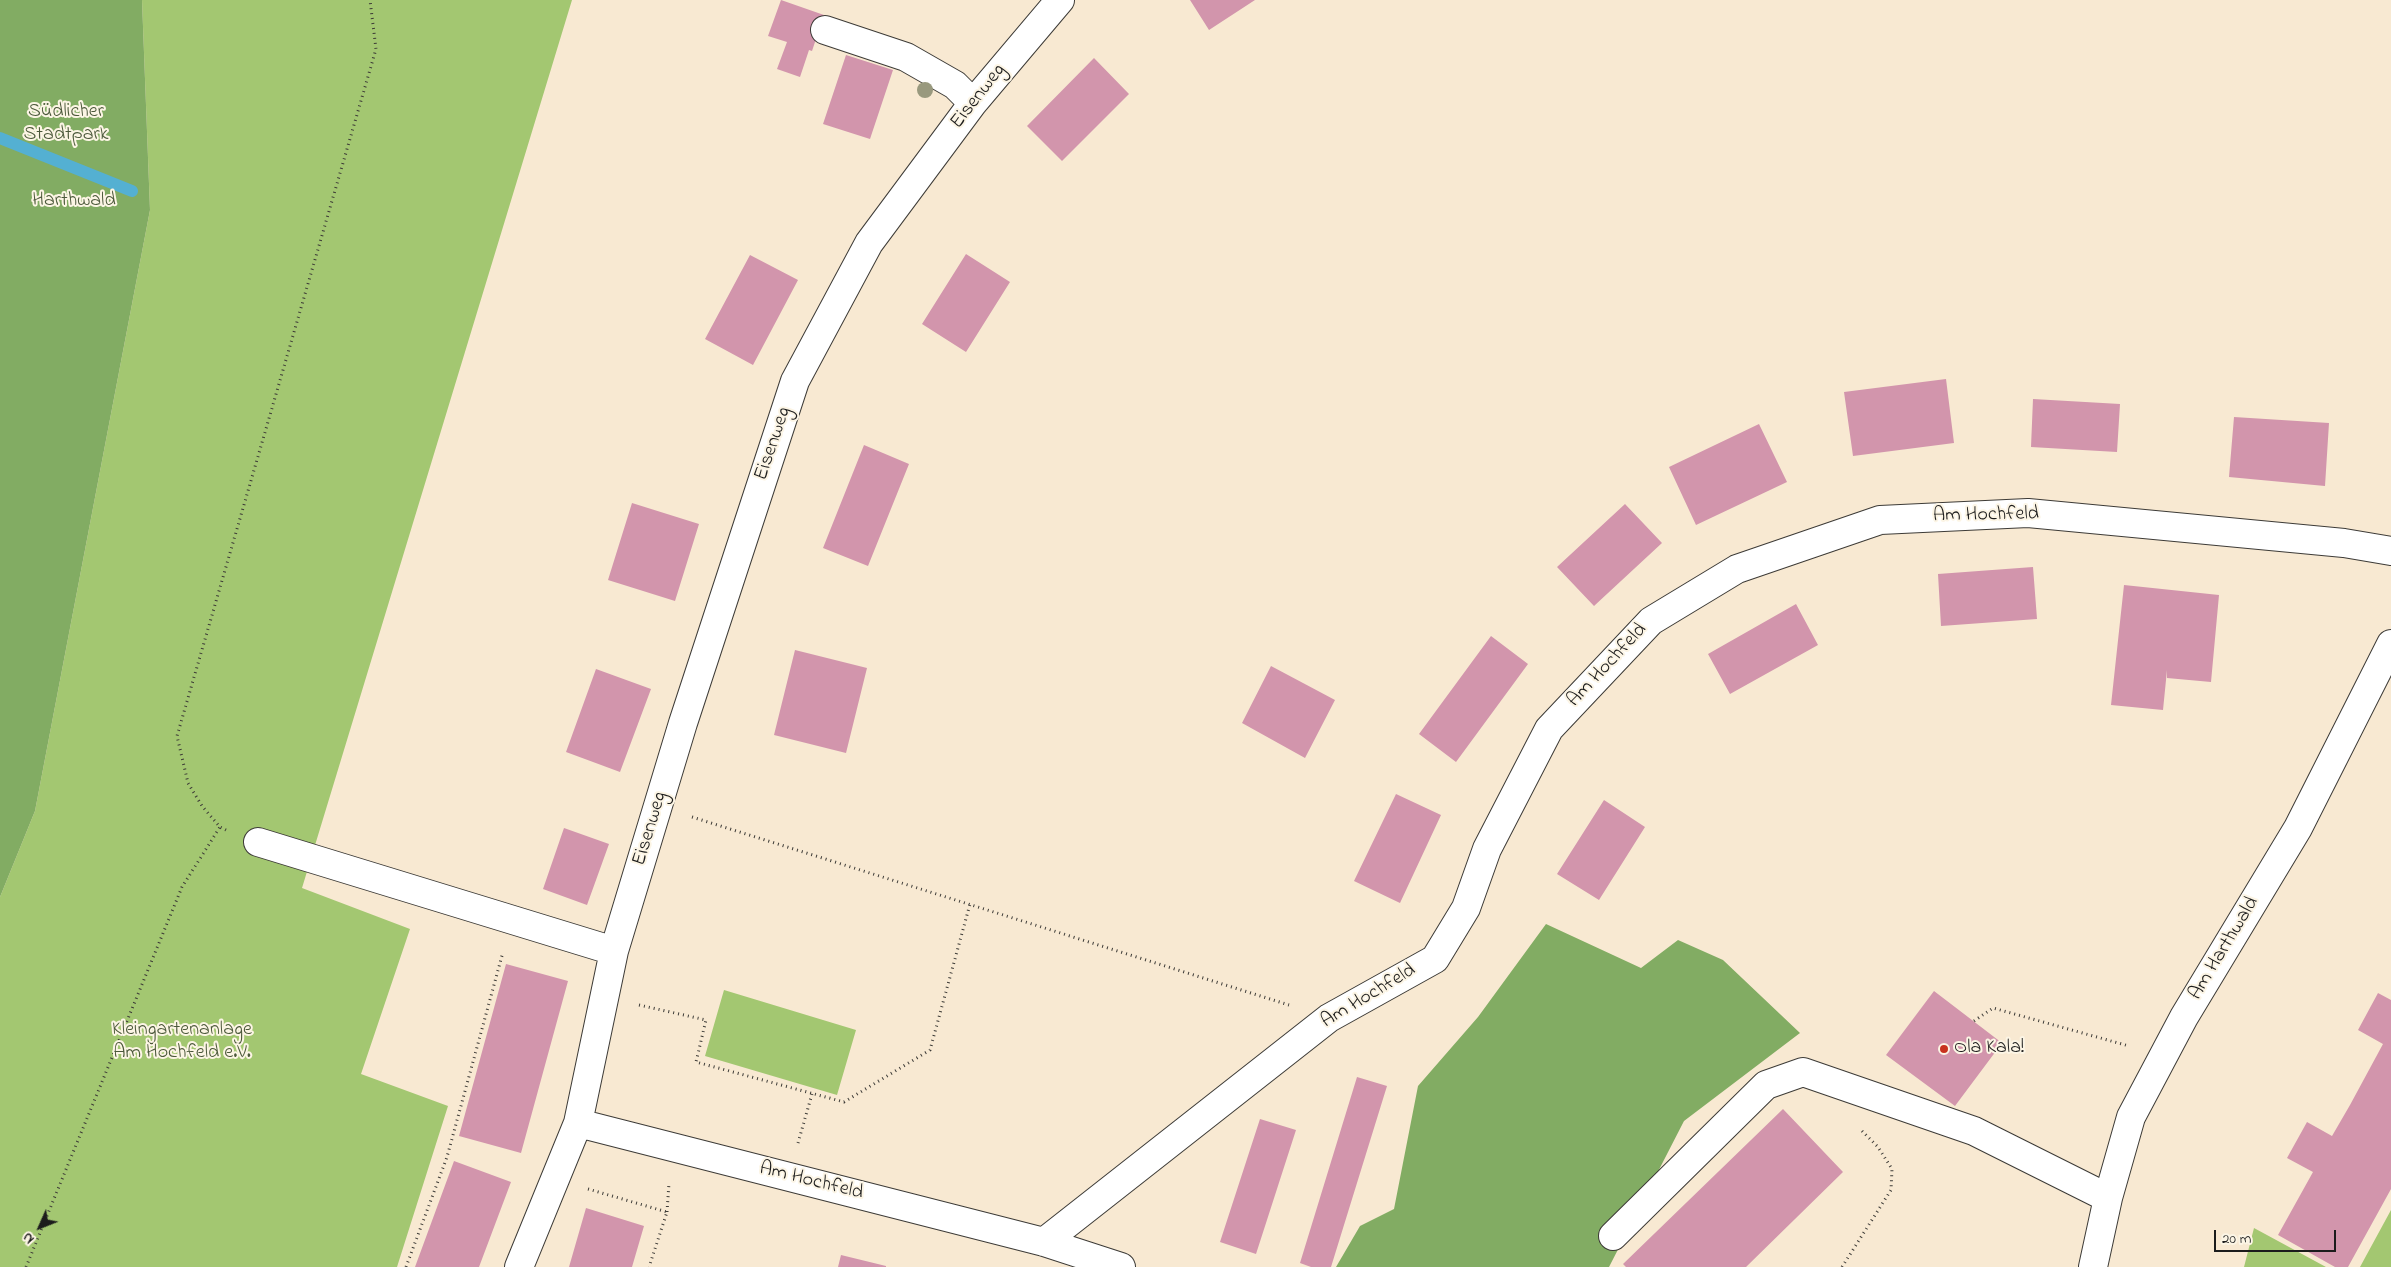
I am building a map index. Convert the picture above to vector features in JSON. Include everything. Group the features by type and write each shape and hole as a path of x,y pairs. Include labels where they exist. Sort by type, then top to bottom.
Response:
{"street":[{"name":"Eisenweg","path":"519,1267 578,1123 614,951 695,686 795,381 869,243 973,103 1055,2"},
{"path":"825,30 906,56 955,85 973,103"},
{"name":"Am Hochfeld","path":"1044,1242 1329,1018 1435,959 1466,908 1487,849 1549,729 1651,621 1738,569 1880,520 2028,513 2344,543 2391,551"},
{"name":"Am Harthwald","path":"2092,1267 2108,1198 2131,1118 2163,1055 2298,828 2391,644"},
{"path":"258,842 614,951"},
{"path":"1613,1236 1766,1085 1803,1072 1974,1132 2108,1198"},
{"name":"Am Hochfeld","path":"578,1123 1044,1242 1121,1267"}],"path":[{"path":"258,842 220,827 202,806 188,783 177,736 376,49 370,0"},
{"path":"658,806 1329,1018"},
{"path":"26,1267 182,887 220,827"},
{"path":"605,996 706,1020 696,1062 844,1102 930,1050 970,904"},
{"path":"406,1267 446,1157 500,963"},
{"path":"1974,1021 1993,1008 2163,1055"},
{"path":"788,1176 812,1094"},
{"path":"1842,1267 1891,1190 1892,1168 1878,1147 1858,1127"},
{"path":"555,1179 667,1212 649,1267"}],"green space":[{"name":"Harthwald","path":"0,0 142,0 150,210 35,811 0,897"},
{"name":"Kleingartenanlage Am Hochfeld e.V.","path":"142,0 572,0 302,888 410,929 361,1074 448,1106 397,1267 0,1267 0,897 35,811 150,210"},
{"path":"1546,924 1641,968 1678,940 1723,960 1800,1033 1684,1121 1609,1267 1336,1267 1360,1226 1394,1209 1418,1086 1478,1017"},
{"path":"724,990 856,1030 837,1095 705,1056"},
{"path":"2391,1210 2391,1267 2360,1267"},
{"path":"2254,1228 2326,1267 2244,1267"}],"building":[{"path":"781,0 824,15 812,51 809,50 800,77 777,69 787,42 768,36"},
{"path":"1190,0 1255,0 1209,30"},
{"path":"846,55 893,70 870,139 823,124"},
{"path":"1094,58 1129,94 1062,161 1027,126"},
{"path":"966,254 1010,282 966,352 922,324"},
{"path":"750,255 798,280 753,365 705,339"},
{"path":"1946,379 1954,443 1853,456 1844,392"},
{"path":"2033,399 2120,404 2117,452 2031,447"},
{"path":"2234,417 2329,423 2325,486 2229,477"},
{"path":"1759,424 1787,482 1696,525 1669,467"},
{"path":"864,445 909,464 868,566 823,548"},
{"path":"632,503 699,524 675,601 608,580"},
{"path":"1625,504 1662,543 1594,606 1557,567"},
{"path":"2033,567 2037,619 1941,626 1938,574"},
{"path":"2124,585 2219,595 2211,682 2167,678 2167,670 2163,710 2111,705"},
{"path":"1796,604 1818,645 1730,694 1708,654"},
{"path":"1491,636 1528,664 1456,762 1419,734"},
{"path":"795,650 867,668 846,753 774,735"},
{"path":"1271,666 1335,700 1305,758 1242,723"},
{"path":"596,669 651,689 620,772 566,752"},
{"path":"1396,794 1441,815 1400,903 1354,881"},
{"path":"1604,800 1645,827 1599,900 1557,874"},
{"path":"564,828 609,844 587,905 543,889"},
{"path":"506,964 568,981 521,1153 459,1136"},
{"name":"Ola Kala!","path":"1934,991 2002,1043 1955,1106 1886,1055"},
{"path":"2378,993 2391,1000 2391,1189 2348,1267 2335,1267 2278,1235 2313,1172 2287,1158 2307,1122 2332,1136 2350,1105 2383,1044 2358,1030"},
{"path":"1357,1077 1387,1086 1331,1267 1311,1267 1300,1263"},
{"path":"1783,1109 1843,1172 1746,1267 1626,1267 1623,1264"},
{"path":"1260,1119 1296,1130 1256,1254 1220,1242"},
{"path":"454,1161 511,1182 479,1267 415,1267"},
{"path":"586,1208 644,1226 632,1267 569,1267"},
{"path":"841,1255 886,1266 886,1267 838,1267"}],"waterway":[{"path":"0,138 132,191"}],"place":[{"name":"Ola Kala!","path":"1944,1049"}],"park label":[{"name":"Südlicher Stadtpark","path":"66,124"}]}
